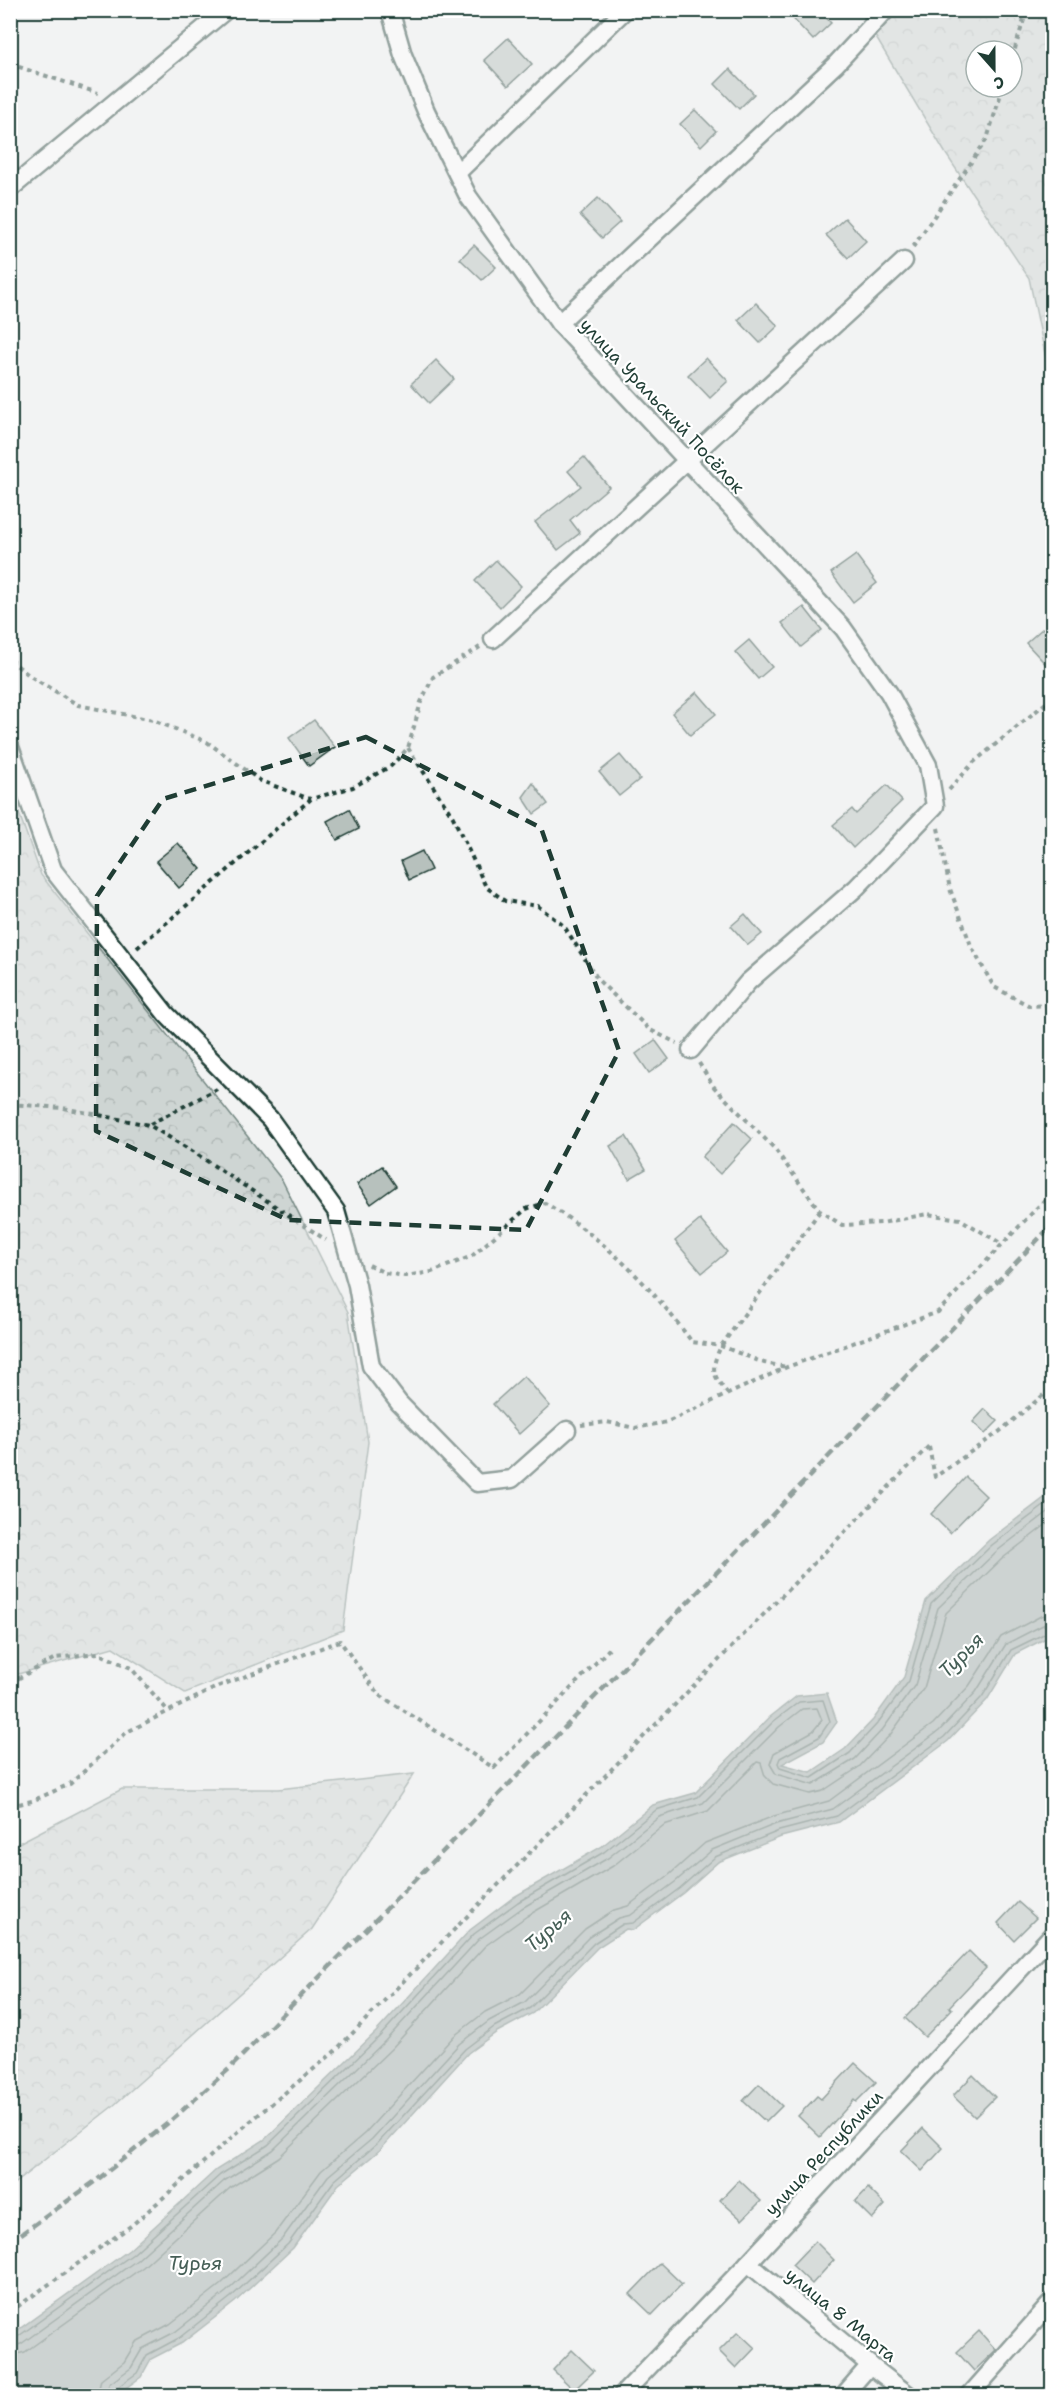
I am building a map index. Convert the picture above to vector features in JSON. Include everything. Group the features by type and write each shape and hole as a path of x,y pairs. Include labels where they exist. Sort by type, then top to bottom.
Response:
{"street":[{"path":"10,189 226,10"},
{"name":"улица Уральский Посёлок","path":"390,10 403,55 426,111 468,196 559,322 843,628 889,693 928,765 935,806"},
{"path":"457,173 625,10"},
{"path":"559,322 835,65 886,10"},
{"path":"493,639 904,261"},
{"path":"10,747 53,870 166,1014 270,1119 336,1211 357,1285 371,1366 399,1403 477,1483 512,1479 567,1430"},
{"path":"691,1050 748,982 856,888 935,806"},
{"name":"улица Республики","path":"621,2396 1053,1935"},
{"name":"улица 8 Марта","path":"748,2263 870,2366 910,2396"},
{"path":"969,2396 1053,2302"},
{"path":"843,2396 870,2366"}],"path":[{"path":"1018,39 1027,10"},
{"path":"10,64 118,100"},
{"path":"904,261 987,139 999,99"},
{"path":"123,960 311,799 353,788 391,766 408,748 421,702 433,676 476,650"},
{"path":"10,660 30,676 78,705 153,720 207,742 261,782 311,799"},
{"path":"1053,698 974,762 935,806 950,889 972,948 994,987 1030,1006 1053,1005"},
{"path":"408,748 453,818 486,887 505,901 538,906 564,926 598,981 650,1030 691,1050 714,1087 774,1148 820,1211 842,1225 882,1223 927,1214 960,1219 1002,1244"},
{"path":"149,1125 232,1081"},
{"path":"10,1104 63,1108 149,1125 204,1158 349,1256 385,1273 405,1276 432,1272 472,1256 526,1209 545,1203 580,1225 638,1275 660,1299 692,1342 722,1346 764,1363 787,1367"},
{"path":"567,1430 584,1424 607,1422 635,1428 667,1422 787,1367 938,1312 1053,1192"},
{"path":"728,1394 714,1376 715,1359 722,1346 820,1211"},
{"path":"10,2312 132,2225 246,2125 333,2053 929,1446 935,1477 999,1432 1053,1388"},
{"path":"10,1806 32,1801 70,1784 128,1732 168,1711 219,1686 340,1641 378,1694 494,1768 609,1649"},
{"path":"10,1683 55,1658 98,1653 131,1668 168,1711"}],"highlighted area":[{"path":"366,737 541,828 619,1051 526,1230 288,1220 96,1131 97,896 163,799"}],"green space":[{"path":"860,11 1052,11 1052,387 1029,278 946,154"},
{"path":"10,788 41,875 282,1180 348,1312 368,1442 343,1630 185,1693 113,1647 11,1676"},
{"path":"414,1774 312,1929 113,2106 11,2186 11,1847 122,1789 278,1789"}],"water":[{"name":"Турья","path":"1052,1492 1052,1635 1015,1654 987,1700 948,1741 839,1822 781,1837 718,1862 683,1893 633,1930 626,1929 598,1947 533,2013 497,2032 468,2053 381,2149 338,2185 293,2248 235,2302 182,2343 151,2359 141,2377 116,2395 11,2395 11,2335 129,2250 216,2170 264,2140 376,2032 470,1930 514,1897 601,1847 653,1805 695,1793 770,1717 797,1696 827,1693 837,1722 823,1742 782,1764 811,1772 845,1749 873,1720 904,1677 926,1601 989,1540"}],"building":[{"path":"785,10 819,10 831,23 813,40"},
{"path":"508,38 532,64 508,86 484,60"},
{"path":"730,69 754,94 739,109 715,84"},
{"path":"695,110 716,131 701,146 680,124"},
{"path":"598,198 620,222 602,238 580,215"},
{"path":"845,218 866,241 848,258 826,235"},
{"path":"474,245 496,267 482,280 460,259"},
{"path":"756,303 778,326 760,343 738,320"},
{"path":"706,358 728,381 710,398 688,375"},
{"path":"436,360 454,379 429,403 411,384"},
{"path":"584,457 609,487 570,520 580,533 558,550 535,522 581,486 568,471"},
{"path":"856,555 877,583 853,602 831,573"},
{"path":"496,560 521,586 500,607 475,581"},
{"path":"804,607 822,630 801,647 782,623"},
{"path":"1043,628 1053,639 1053,672 1026,643"},
{"path":"749,640 772,667 758,679 735,652"},
{"path":"697,692 716,714 690,735 672,713"},
{"path":"314,720 335,747 309,766 289,738"},
{"path":"620,755 640,779 619,796 599,772"},
{"path":"533,783 548,804 534,814 523,797"},
{"path":"887,785 902,801 853,848 833,825 852,809 856,814"},
{"path":"349,809 359,829 337,840 327,821"},
{"path":"178,843 201,869 179,888 156,861"},
{"path":"422,851 431,870 409,880 401,861"},
{"path":"745,914 762,934 748,945 731,926"},
{"path":"655,1040 669,1059 649,1073 636,1054"},
{"path":"734,1122 752,1139 720,1174 702,1157"},
{"path":"626,1136 646,1169 629,1179 610,1146"},
{"path":"382,1166 396,1186 371,1204 357,1184"},
{"path":"700,1220 727,1252 702,1273 675,1241"},
{"path":"524,1376 550,1406 519,1434 493,1404"},
{"path":"985,1409 998,1421 985,1434 973,1422"},
{"path":"966,1477 986,1496 950,1533 931,1514"},
{"path":"1018,1902 1036,1918 1014,1940 998,1923"},
{"path":"969,1951 986,1968 949,2007 952,2009 925,2037 905,2018"},
{"path":"855,2063 876,2082 856,2102 854,2100 820,2137 798,2116 817,2096 821,2099"},
{"path":"973,2075 995,2097 975,2117 953,2096"},
{"path":"759,2084 782,2106 766,2122 743,2101"},
{"path":"923,2128 943,2148 922,2171 901,2151"},
{"path":"739,2180 761,2201 742,2220 720,2200"},
{"path":"868,2188 885,2205 872,2219 855,2202"},
{"path":"815,2241 834,2260 812,2284 792,2265"},
{"path":"660,2263 682,2284 652,2315 630,2294"},
{"path":"979,2331 996,2350 974,2371 957,2352"},
{"path":"738,2332 755,2348 736,2368 719,2351"},
{"path":"572,2350 594,2371 574,2390 553,2370"}],"railway":[{"path":"10,2242 97,2180 168,2123 229,2069 692,1598 1052,1225"}]}
